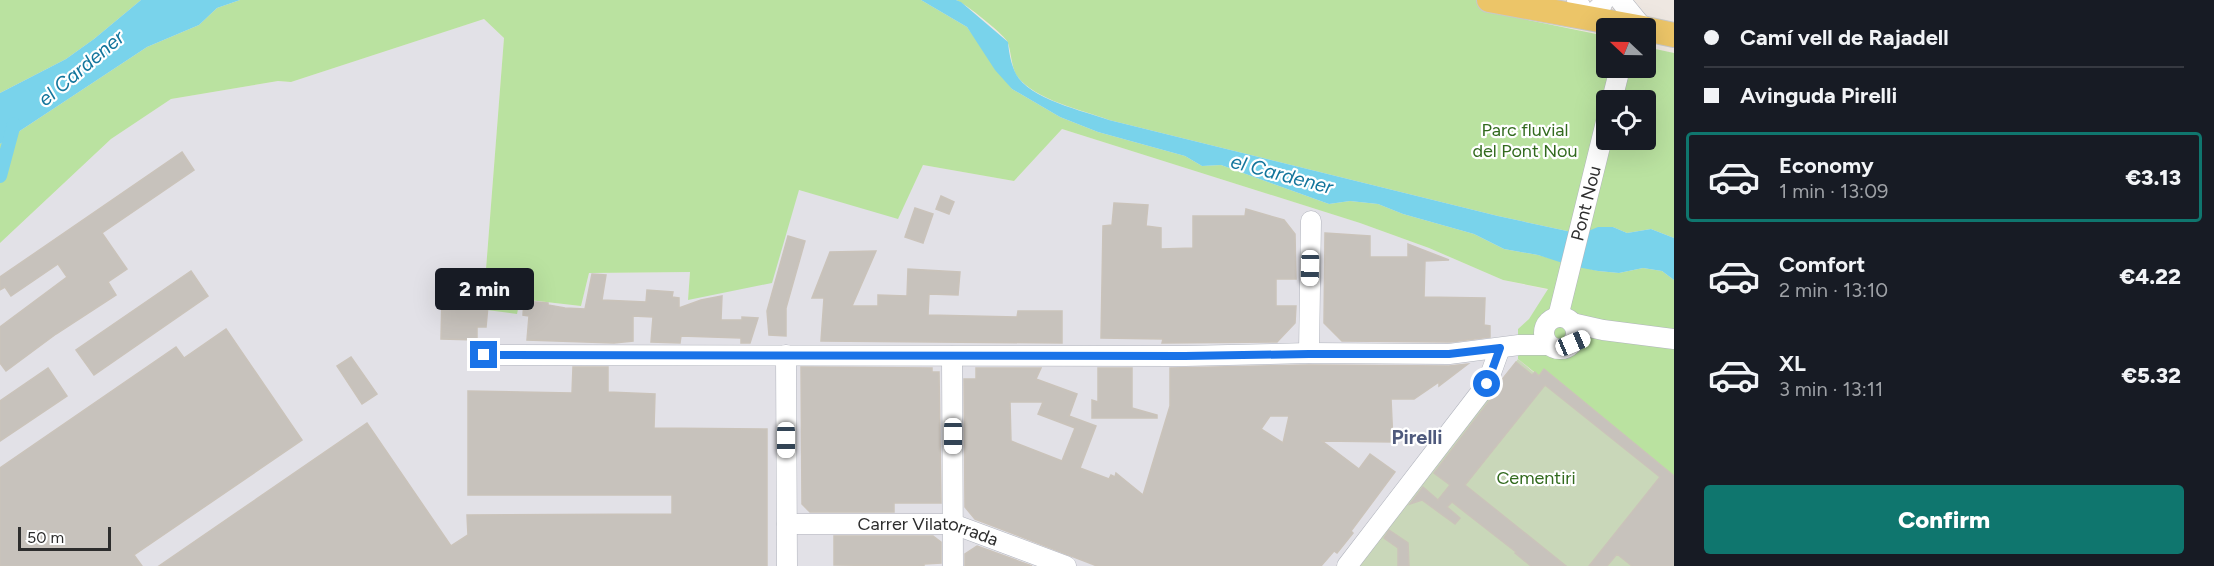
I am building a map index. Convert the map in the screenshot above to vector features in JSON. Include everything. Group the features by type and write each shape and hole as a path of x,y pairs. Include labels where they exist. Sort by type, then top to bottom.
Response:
{"main road":[{"path":"1489,0 1582,10 1607,18"},
{"path":"1656,32 1674,35"}],"street":[{"path":"1582,10 1601,6 1604,0"},
{"path":"1620,0 1632,18"},
{"name":"Pont Nou","path":"1565,320 1565,284 1599,150"},
{"path":"1309,354 1311,221"},
{"path":"1565,320 1576,333 1573,343"},
{"path":"1546,338 1549,321 1565,320 1603,330 1674,339"},
{"path":"1546,338 1561,350 1603,330"},
{"path":"484,355 1449,354 1519,345 1546,338"},
{"path":"1347,566 1487,384 1500,348"},
{"path":"786,355 787,566"},
{"path":"952,356 953,566"},
{"name":"Carrer Vilatorrada","path":"787,524 953,524 1066,566"}],"shaded area":[{"path":"484,19 504,38 484,295 489,296 487,310 520,299 581,306 589,273 690,272 688,300 799,190 898,218 923,165 1014,181 1062,129 1360,223 1429,248 1503,280 1549,290 1529,319 1518,329 1518,359 1429,471 1358,566 0,566 0,243 111,139 171,99 278,81 291,82"}],"green space":[{"path":"0,0 141,0 66,59 0,93"},
{"path":"240,0 921,0 967,27 1012,89 1060,117 1098,132 1185,156 1202,166 1221,165 1329,204 1350,201 1378,204 1403,214 1474,234 1504,249 1538,255 1598,271 1619,273 1643,268 1662,271 1674,280 1674,476 1543,370 1539,376 1518,359 1518,329 1529,319 1548,289 1503,280 1429,248 1360,223 1062,129 1014,181 923,165 898,219 799,190 772,283 688,300 690,272 589,273 581,306 520,299 517,314 487,310 484,295 504,38 484,19 291,82 278,81 171,99 111,139 0,243 0,144 147,47 199,25 217,8"},
{"name":"Parc fluvial del Pont Nou","path":"956,0 1532,0 1528,20 1596,34 1596,78 1656,78 1656,49 1674,53 1674,238 1651,229 1627,233 1613,227 1581,234 1498,216 1109,120 1047,98 1025,84 1015,72 1007,41 975,12"},
{"name":"Cementiri","path":"1518,359 1538,376 1544,369 1674,482 1674,566 1358,566 1429,471"}],"water":[{"name":"el Cardener","path":"141,0 240,0 217,8 199,25 147,47 0,144 0,93 66,59"},
{"name":"el Cardener","path":"921,0 961,2 1008,42 1013,66 1023,83 1058,103 1109,120 1498,216 1581,234 1598,227 1613,227 1627,233 1651,229 1674,238 1674,280 1662,271 1643,268 1619,273 1598,271 1572,266 1538,255 1504,249 1474,234 1403,214 1378,204 1350,201 1329,204 1221,165 1202,166 1185,156 1098,132 1060,117 1012,89 995,70 967,27"}],"building":[{"path":"182,152 194,170 102,233 127,269 108,282 116,295 56,334 6,371 0,363 0,327 67,277 58,264 11,296 5,287 0,290 0,277"},
{"path":"941,196 954,202 949,214 936,209"},
{"path":"1114,203 1148,205 1146,226 1161,228 1161,249 1193,248 1193,216 1245,216 1246,209 1284,220 1295,234 1296,279 1276,279 1276,306 1296,306 1295,323 1277,342 1162,343 1163,339 1101,338 1103,226 1112,225"},
{"path":"915,208 933,214 923,243 905,237"},
{"path":"1325,233 1370,236 1370,257 1408,257 1408,244 1449,260 1425,261 1424,297 1485,298 1484,325 1490,326 1490,337 1451,342 1342,341 1324,323"},
{"path":"788,236 805,241 786,308 786,336 769,335 767,311"},
{"path":"876,251 852,306 878,306 878,295 907,296 908,269 960,272 958,295 929,294 928,315 1017,317 1018,311 1062,311 1062,343 821,341 824,298 812,298 830,252"},
{"path":"191,271 208,296 94,375 76,350"},
{"path":"592,274 606,275 602,300 646,302 647,290 673,292 672,297 679,298 679,308 722,296 721,320 742,320 742,317 758,318 750,343 741,343 741,338 681,336 680,343 651,342 653,317 633,316 633,341 614,343 527,340 529,316 523,315 524,301 585,309"},
{"path":"442,295 489,295 486,327 477,327 477,340 441,339"},
{"path":"226,329 302,440 134,555 142,566 0,566 0,468 176,347 184,358"},
{"path":"351,357 377,394 362,404 337,366"},
{"path":"1516,362 1532,375 1535,372 1539,376 1544,369 1674,476 1674,566 1632,566 1617,554 1607,566 1589,566 1660,477 1545,385 1465,485 1566,566 1531,566 1452,502 1447,507 1460,518 1455,524 1422,500 1410,504 1423,487 1438,500 1450,485 1434,473 1497,391 1501,381"},
{"path":"1468,364 1439,386 1439,382 1414,399 1391,399 1393,442 1322,441 1359,469 1370,454 1395,472 1351,531 1353,533 1337,553 1334,551 1321,566 1097,566 975,519 965,507 964,379 976,379 976,368 1041,368 1036,379 1077,394 1069,416 1096,426 1080,468 1109,479 1111,475 1115,477 1116,473 1143,495 1170,406 1170,368 1309,365 1449,366","holes":["1010,402 1043,402 1038,414 1075,428 1062,461 1011,441","1270,416 1289,416 1283,443 1261,429"]},
{"path":"573,367 608,367 608,392 655,394 654,428 767,429 767,566 159,566 367,423 451,546 468,535 467,515 672,514 672,495 468,495 468,391 572,393"},
{"path":"801,367 932,368 932,372 939,372 941,503 894,503 894,512 810,512 802,504"},
{"path":"48,368 67,396 0,441 0,401"},
{"path":"1098,368 1132,368 1132,408 1157,415 1157,418 1092,418 1092,400 1098,402"},
{"path":"1389,530 1408,543 1409,566 1398,566 1398,548 1384,538"},
{"path":"834,536 933,536 941,542 941,563 924,564 924,566 834,565"},
{"path":"977,546 1032,566 965,566 965,554"}],"waterway":[{"path":"0,176 14,124"}],"district":[{"name":"Pirelli","path":"1417,437"}],"route":[{"path":"484,355 1185,356 1449,354 1500,348 1487,384"}]}
